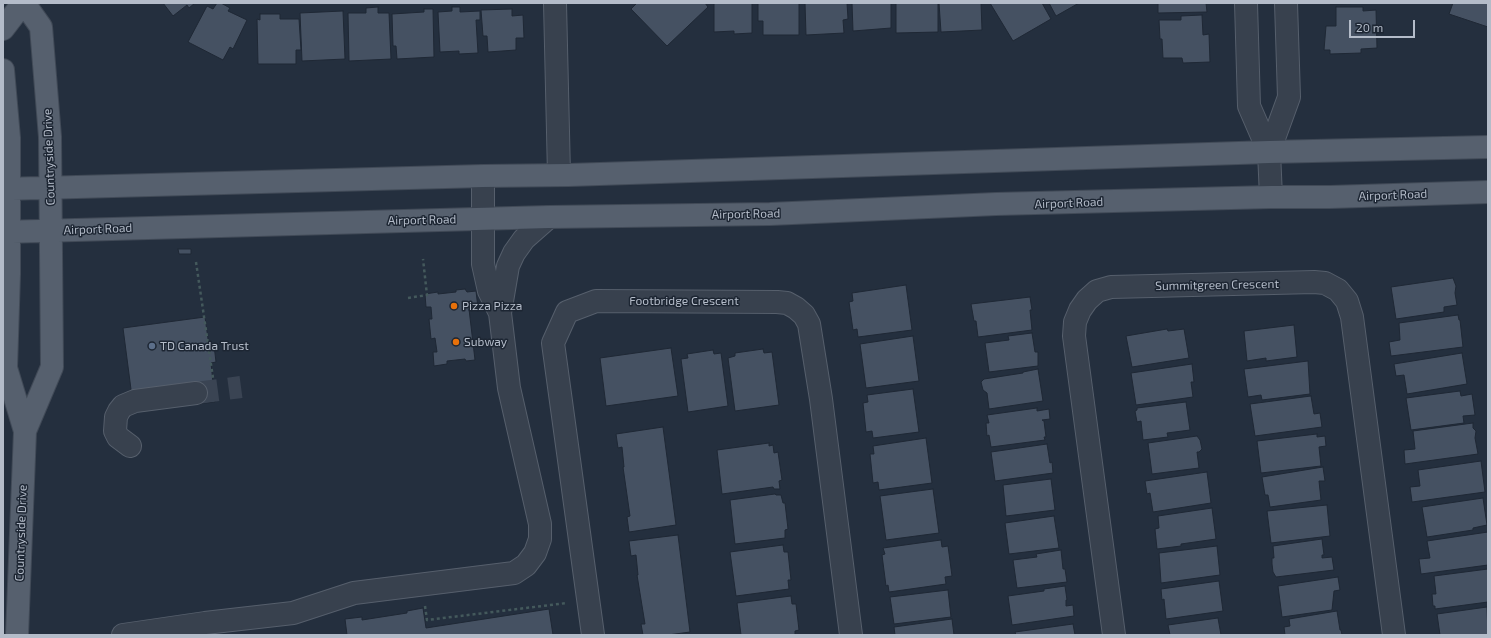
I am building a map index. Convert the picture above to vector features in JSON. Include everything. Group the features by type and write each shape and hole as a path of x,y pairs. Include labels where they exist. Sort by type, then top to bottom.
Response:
{"main road":[{"name":"Countryside Drive","path":"3,29 23,3 41,27 50,137 52,368 25,431"},
{"name":"Countryside Drive","path":"3,70 8,138 6,189 6,368 25,431 17,635"},
{"path":"6,189 559,175 1269,152 1488,147"},
{"name":"Airport Road","path":"6,232 549,217 770,214 996,204 1488,192"}],"street":[{"path":"555,3 559,175"},
{"path":"1246,3 1249,106 1269,152 1271,197"},
{"path":"1269,152 1289,97 1286,3"},
{"path":"484,176 483,264 489,291 500,313"},
{"path":"123,635 205,623 293,613 354,593 514,574 526,565 535,553 540,539 540,524 509,388 500,313 508,266 514,253 524,239 549,217"},
{"name":"Summitgreen Crescent","path":"1114,635 1074,336 1075,322 1080,310 1087,300 1097,291 1111,287 1314,282 1325,283 1338,290 1347,301 1352,317 1394,635"},
{"name":"Footbridge Crescent","path":"593,635 553,343 567,312 596,301 777,302 787,303 804,315 809,324 821,399 852,635"},
{"path":"130,446 118,437 115,431 116,417 119,410 123,406 135,401 205,388"}],"path":[{"path":"408,298 427,295 423,259"},
{"path":"196,262 205,388"},
{"path":"425,603 427,620 570,603"}],"building":[{"path":"163,3 195,3 189,8 187,5 173,16"},
{"path":"217,3 221,3 230,8 228,11 247,20 233,49 230,47 223,60 188,42 207,6 213,9"},
{"path":"637,3 705,3 708,7 667,46 631,9"},
{"path":"714,3 752,3 752,33 734,34 734,31 714,32"},
{"path":"758,3 799,3 799,35 763,35 763,21 758,21"},
{"path":"805,3 847,3 848,19 843,20 844,33 806,35"},
{"path":"852,3 891,3 891,28 853,31"},
{"path":"896,3 938,3 938,32 896,33"},
{"path":"939,3 981,3 982,30 941,32"},
{"path":"990,3 1042,3 1051,19 1013,41"},
{"path":"1049,3 1079,3 1056,16"},
{"path":"1158,3 1206,3 1207,12 1158,13"},
{"path":"1330,3 1372,3 1330,4"},
{"path":"1453,3 1488,3 1488,27 1449,14"},
{"path":"378,7 378,13 389,13 391,59 349,61 348,13 366,13 366,8"},
{"path":"452,7 460,7 460,12 480,11 480,20 476,20 478,53 459,54 459,51 440,52 438,12 452,11"},
{"path":"1336,7 1363,7 1363,11 1376,10 1377,48 1361,49 1361,53 1330,54 1330,50 1324,50 1326,26 1336,26"},
{"path":"424,9 433,9 434,57 397,59 396,46 393,46 392,14 424,12"},
{"path":"512,9 512,16 523,15 524,38 516,38 516,50 488,52 487,36 483,36 481,10"},
{"path":"343,11 345,59 302,61 300,13"},
{"path":"260,14 280,14 280,19 299,19 301,50 296,50 296,64 258,64 257,19 260,20"},
{"path":"1202,15 1203,35 1209,34 1210,62 1183,63 1182,58 1163,58 1159,20 1181,20 1181,16"},
{"path":"178,249 191,249 191,254 179,254"},
{"path":"1453,278 1456,286 1455,293 1457,305 1444,307 1444,312 1396,319 1391,287"},
{"path":"906,285 912,330 858,337 857,329 853,330 849,302 853,301 852,293"},
{"path":"465,289 467,292 476,291 478,308 469,309 475,360 466,361 465,359 447,361 447,364 434,366 433,352 437,352 435,338 431,339 429,319 432,319 431,307 426,307 425,294 456,292 456,290"},
{"path":"1030,297 1032,310 1030,310 1032,330 978,337 976,321 974,321 971,304"},
{"path":"1458,315 1460,320 1463,347 1391,356 1389,342 1400,340 1399,323"},
{"path":"205,317 209,346 214,345 216,362 211,363 215,402 197,404 195,388 132,397 123,328"},
{"path":"1294,325 1297,357 1266,361 1266,358 1247,361 1244,331"},
{"path":"1167,329 1168,331 1184,329 1189,358 1132,367 1126,336"},
{"path":"1032,333 1035,352 1038,352 1038,366 989,372 985,343 1009,340 1008,336"},
{"path":"913,336 919,381 866,388 860,344"},
{"path":"671,348 678,396 606,406 600,358"},
{"path":"763,349 764,353 772,352 779,405 735,411 728,358 735,356 735,353"},
{"path":"713,350 714,354 721,353 728,406 688,412 681,359 688,358 687,354"},
{"path":"1462,353 1467,384 1407,394 1404,375 1396,376 1394,364"},
{"path":"1308,361 1310,394 1262,400 1261,395 1248,397 1244,369"},
{"path":"1192,364 1194,382 1191,382 1193,397 1136,405 1131,373"},
{"path":"1038,369 1043,401 989,409 987,393 983,390 981,382 984,379 1023,373"},
{"path":"913,389 919,432 873,438 872,431 866,432 863,403 868,402 867,395"},
{"path":"1460,391 1461,396 1472,394 1475,415 1463,416 1464,423 1411,430 1406,398"},
{"path":"1311,396 1314,414 1320,413 1322,427 1255,436 1250,404"},
{"path":"1186,402 1190,430 1167,433 1168,437 1143,440 1141,421 1137,422 1135,411 1137,408"},
{"path":"1037,408 1037,411 1049,409 1050,419 1042,420 1044,421 1045,440 991,447 989,435 987,436 986,423 989,423 987,415"},
{"path":"1473,423 1473,428 1476,431 1475,438 1478,454 1405,464 1404,450 1415,449 1413,431"},
{"path":"663,427 676,525 629,532 627,517 630,516 623,467 622,447 618,448 616,434"},
{"path":"1317,434 1317,437 1325,436 1326,446 1319,447 1321,466 1261,473 1257,441"},
{"path":"1197,436 1200,440 1202,449 1197,452 1199,468 1152,474 1148,443"},
{"path":"926,438 932,483 879,490 878,482 873,483 870,454 874,454 873,446"},
{"path":"769,443 769,446 773,445 774,453 778,452 782,480 779,481 780,489 774,489 773,487 722,494 717,450"},
{"path":"1047,444 1050,463 1052,462 1053,473 995,481 991,452"},
{"path":"1481,461 1485,492 1412,502 1410,487 1420,486 1418,470"},
{"path":"1323,467 1325,481 1319,481 1321,500 1270,507 1268,495 1265,495 1262,477"},
{"path":"1207,472 1211,503 1153,512 1150,493 1147,494 1145,481"},
{"path":"1051,479 1055,510 1006,516 1003,485"},
{"path":"933,489 939,533 886,540 880,496"},
{"path":"775,494 781,495 783,503 785,503 788,529 785,530 785,538 735,544 730,500"},
{"path":"1483,498 1487,525 1473,528 1473,530 1427,537 1422,507"},
{"path":"1327,505 1330,536 1271,543 1267,511"},
{"path":"1212,508 1216,539 1157,549 1155,529 1159,528 1158,516"},
{"path":"1054,516 1059,548 1009,554 1005,523"},
{"path":"1488,532 1488,565 1421,574 1419,559 1430,558 1427,541"},
{"path":"678,535 690,632 668,635 643,635 641,624 645,624 637,575 636,555 631,556 629,541"},
{"path":"1322,539 1324,555 1322,555 1322,558 1332,557 1334,570 1276,577 1273,572 1272,564 1272,558 1274,558 1273,546"},
{"path":"941,540 942,547 948,546 952,576 945,577 946,584 889,592 888,585 886,586 882,555 885,554 883,548"},
{"path":"783,545 784,552 788,552 791,580 788,580 789,589 736,596 730,552"},
{"path":"1217,546 1220,575 1161,583 1159,553"},
{"path":"1061,550 1063,569 1065,569 1067,582 1017,588 1013,560 1037,557 1036,554"},
{"path":"1488,569 1488,602 1435,609 1435,606 1433,606 1432,594 1436,594 1434,576"},
{"path":"1338,577 1340,590 1334,591 1332,610 1282,617 1278,586"},
{"path":"1219,581 1223,611 1166,619 1164,599 1162,600 1161,589"},
{"path":"1065,586 1067,600 1066,606 1073,605 1074,616 1012,625 1008,596 1044,591 1044,589"},
{"path":"948,590 951,617 894,624 890,597"},
{"path":"791,596 792,604 796,604 799,630 795,631 795,635 741,635 737,603"},
{"path":"1487,607 1488,635 1440,635 1437,614"},
{"path":"423,608 426,628 549,609 553,635 347,635 345,619 362,617 362,620 407,613 407,611"},
{"path":"1337,611 1342,635 1285,635 1284,627 1290,626 1289,619"},
{"path":"1218,618 1221,635 1170,635 1168,625"},
{"path":"952,619 954,635 895,635 894,627"},
{"path":"1073,624 1075,635 1016,635 1015,632"}],"tunnel":[{"path":"196,393 241,387"}],"place":[{"name":"Pizza Pizza","path":"454,306"},
{"name":"Subway","path":"456,342"},
{"name":"TD Canada Trust","path":"152,346"}]}
